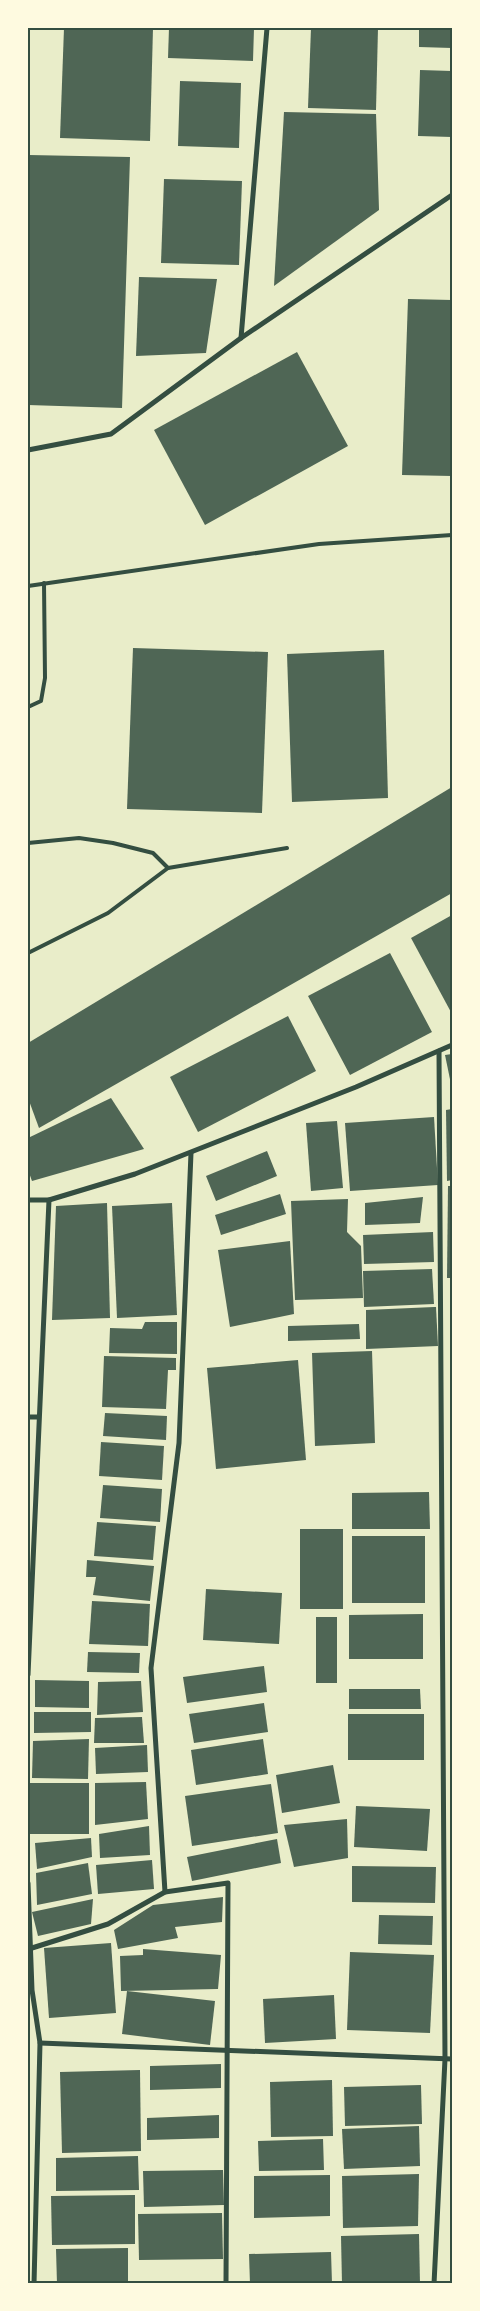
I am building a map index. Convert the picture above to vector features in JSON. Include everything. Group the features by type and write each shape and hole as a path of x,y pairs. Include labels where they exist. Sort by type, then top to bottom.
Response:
{"street":[{"path":"241,338 267,28"},
{"path":"28,450 110,434 241,338 452,195"},
{"path":"28,1200 49,1200 135,1174 356,1087 452,1045"},
{"path":"434,2284 445,2059 439,1050"},
{"path":"165,1892 151,1668 179,1442 191,1153"},
{"path":"28,1675 49,1200"},
{"path":"28,1417 38,1417"},
{"path":"28,1882 32,1948 32,1990 40,2043 34,2284"},
{"path":"32,1948 108,1924 165,1892 228,1884 226,2284"},
{"path":"40,2043 452,2060"}],"lane":[{"path":"28,586 319,544 452,535"},
{"path":"28,707 41,701 45,678 44,583"},
{"path":"28,843 79,838 113,842 153,853 168,868"},
{"path":"28,953 108,913 168,868 288,848"}],"building":[{"path":"64,28 153,28 150,141 60,138"},
{"path":"169,28 254,28 253,61 168,58"},
{"path":"311,28 378,28 376,110 308,108"},
{"path":"419,28 452,28 452,48 419,47"},
{"path":"420,70 452,71 452,137 418,136"},
{"path":"180,81 241,83 239,148 178,146"},
{"path":"284,112 376,114 379,210 274,286"},
{"path":"29,155 130,157 122,408 28,405"},
{"path":"164,179 242,181 239,265 161,263"},
{"path":"139,277 217,279 206,353 136,356"},
{"path":"408,299 452,300 452,476 402,475"},
{"path":"297,352 348,446 205,525 154,430"},
{"path":"133,648 268,652 262,813 127,809"},
{"path":"384,650 388,798 292,802 287,654"},
{"path":"452,787 452,893 39,1128 28,1098 28,1043"},
{"path":"452,915 452,1014 411,938"},
{"path":"390,953 432,1032 350,1075 308,996"},
{"path":"288,1016 316,1071 198,1132 170,1077"},
{"path":"452,1054 452,1089 445,1055"},
{"path":"111,1098 144,1149 32,1181 28,1170 28,1138"},
{"path":"452,1109 452,1180 447,1181 446,1110"},
{"path":"434,1117 438,1185 350,1191 345,1123"},
{"path":"337,1121 343,1188 311,1191 306,1123"},
{"path":"267,1151 277,1176 216,1201 206,1176"},
{"path":"448,1186 452,1186 452,1278 447,1278"},
{"path":"280,1194 286,1214 221,1235 215,1215"},
{"path":"423,1197 420,1223 365,1225 365,1203"},
{"path":"348,1199 347,1232 361,1246 363,1298 295,1300 291,1201"},
{"path":"107,1203 110,1318 52,1320 56,1206"},
{"path":"172,1203 177,1315 117,1318 112,1206"},
{"path":"433,1232 434,1262 364,1264 363,1235"},
{"path":"290,1241 294,1314 230,1327 218,1250"},
{"path":"432,1269 434,1304 364,1307 363,1271"},
{"path":"436,1307 438,1346 366,1349 366,1310"},
{"path":"145,1322 177,1322 177,1354 109,1353 110,1328 142,1329"},
{"path":"359,1324 360,1339 288,1341 288,1326"},
{"path":"372,1351 375,1443 315,1446 312,1353"},
{"path":"104,1356 176,1358 176,1370 168,1370 166,1409 102,1407"},
{"path":"298,1360 306,1460 216,1469 207,1368"},
{"path":"105,1413 167,1416 166,1440 103,1436"},
{"path":"101,1442 164,1446 162,1480 99,1476"},
{"path":"103,1485 162,1489 160,1522 100,1518"},
{"path":"429,1492 430,1529 352,1529 352,1493"},
{"path":"97,1522 156,1526 153,1560 94,1556"},
{"path":"300,1529 343,1529 343,1609 300,1609"},
{"path":"352,1536 425,1536 425,1603 352,1603"},
{"path":"87,1560 154,1566 150,1601 93,1595 96,1577 86,1577"},
{"path":"206,1589 282,1593 279,1644 203,1640"},
{"path":"92,1601 150,1604 148,1646 89,1644"},
{"path":"423,1614 423,1659 349,1659 349,1615"},
{"path":"316,1617 337,1617 337,1683 316,1683"},
{"path":"88,1652 140,1653 139,1673 87,1672"},
{"path":"264,1666 267,1692 187,1703 183,1677"},
{"path":"35,1680 89,1681 89,1708 35,1707"},
{"path":"141,1681 143,1712 97,1715 98,1682"},
{"path":"349,1689 420,1689 421,1709 349,1709"},
{"path":"264,1703 268,1732 194,1743 189,1714"},
{"path":"34,1712 91,1712 91,1732 34,1733"},
{"path":"348,1714 424,1714 424,1760 348,1760"},
{"path":"142,1717 144,1743 94,1743 95,1718"},
{"path":"89,1739 88,1779 32,1778 33,1741"},
{"path":"263,1739 268,1774 196,1785 191,1750"},
{"path":"147,1745 148,1772 96,1774 95,1748"},
{"path":"333,1765 340,1803 282,1813 276,1775"},
{"path":"146,1782 148,1819 95,1825 95,1783"},
{"path":"29,1783 89,1783 89,1834 29,1834"},
{"path":"271,1784 278,1833 192,1846 185,1796"},
{"path":"356,1806 430,1809 427,1851 354,1847"},
{"path":"347,1819 348,1858 294,1867 284,1825"},
{"path":"149,1826 150,1855 100,1858 99,1834"},
{"path":"91,1838 92,1857 37,1869 35,1843"},
{"path":"277,1839 281,1863 192,1881 187,1857"},
{"path":"152,1860 154,1889 98,1894 96,1865"},
{"path":"88,1863 92,1894 37,1905 36,1873"},
{"path":"352,1866 436,1867 435,1903 352,1902"},
{"path":"223,1897 222,1922 175,1927 178,1938 118,1949 114,1930 153,1905"},
{"path":"93,1899 91,1924 38,1936 32,1912"},
{"path":"379,1915 433,1916 432,1945 378,1944"},
{"path":"111,1943 116,2013 49,2018 44,1948"},
{"path":"143,1949 221,1955 218,1989 121,1991 120,1956 143,1955"},
{"path":"350,1952 434,1955 430,2033 347,2030"},
{"path":"127,1991 215,2001 210,2045 122,2034"},
{"path":"334,1995 336,2039 265,2043 263,1999"},
{"path":"221,2064 221,2088 150,2090 150,2066"},
{"path":"140,2070 141,2151 62,2153 60,2072"},
{"path":"332,2080 333,2136 271,2137 270,2082"},
{"path":"421,2085 422,2124 345,2126 344,2087"},
{"path":"219,2115 219,2138 147,2140 147,2118"},
{"path":"419,2126 420,2166 344,2169 342,2129"},
{"path":"323,2139 324,2170 259,2171 258,2141"},
{"path":"138,2156 139,2190 56,2191 56,2158"},
{"path":"223,2170 224,2205 144,2207 143,2171"},
{"path":"419,2174 418,2226 343,2228 342,2176"},
{"path":"330,2175 330,2216 254,2218 254,2176"},
{"path":"135,2195 135,2244 52,2245 51,2196"},
{"path":"222,2213 223,2259 139,2260 138,2214"},
{"path":"419,2234 420,2284 342,2284 341,2236"},
{"path":"128,2248 128,2284 57,2284 56,2249"},
{"path":"331,2252 332,2284 250,2284 249,2254"}]}
